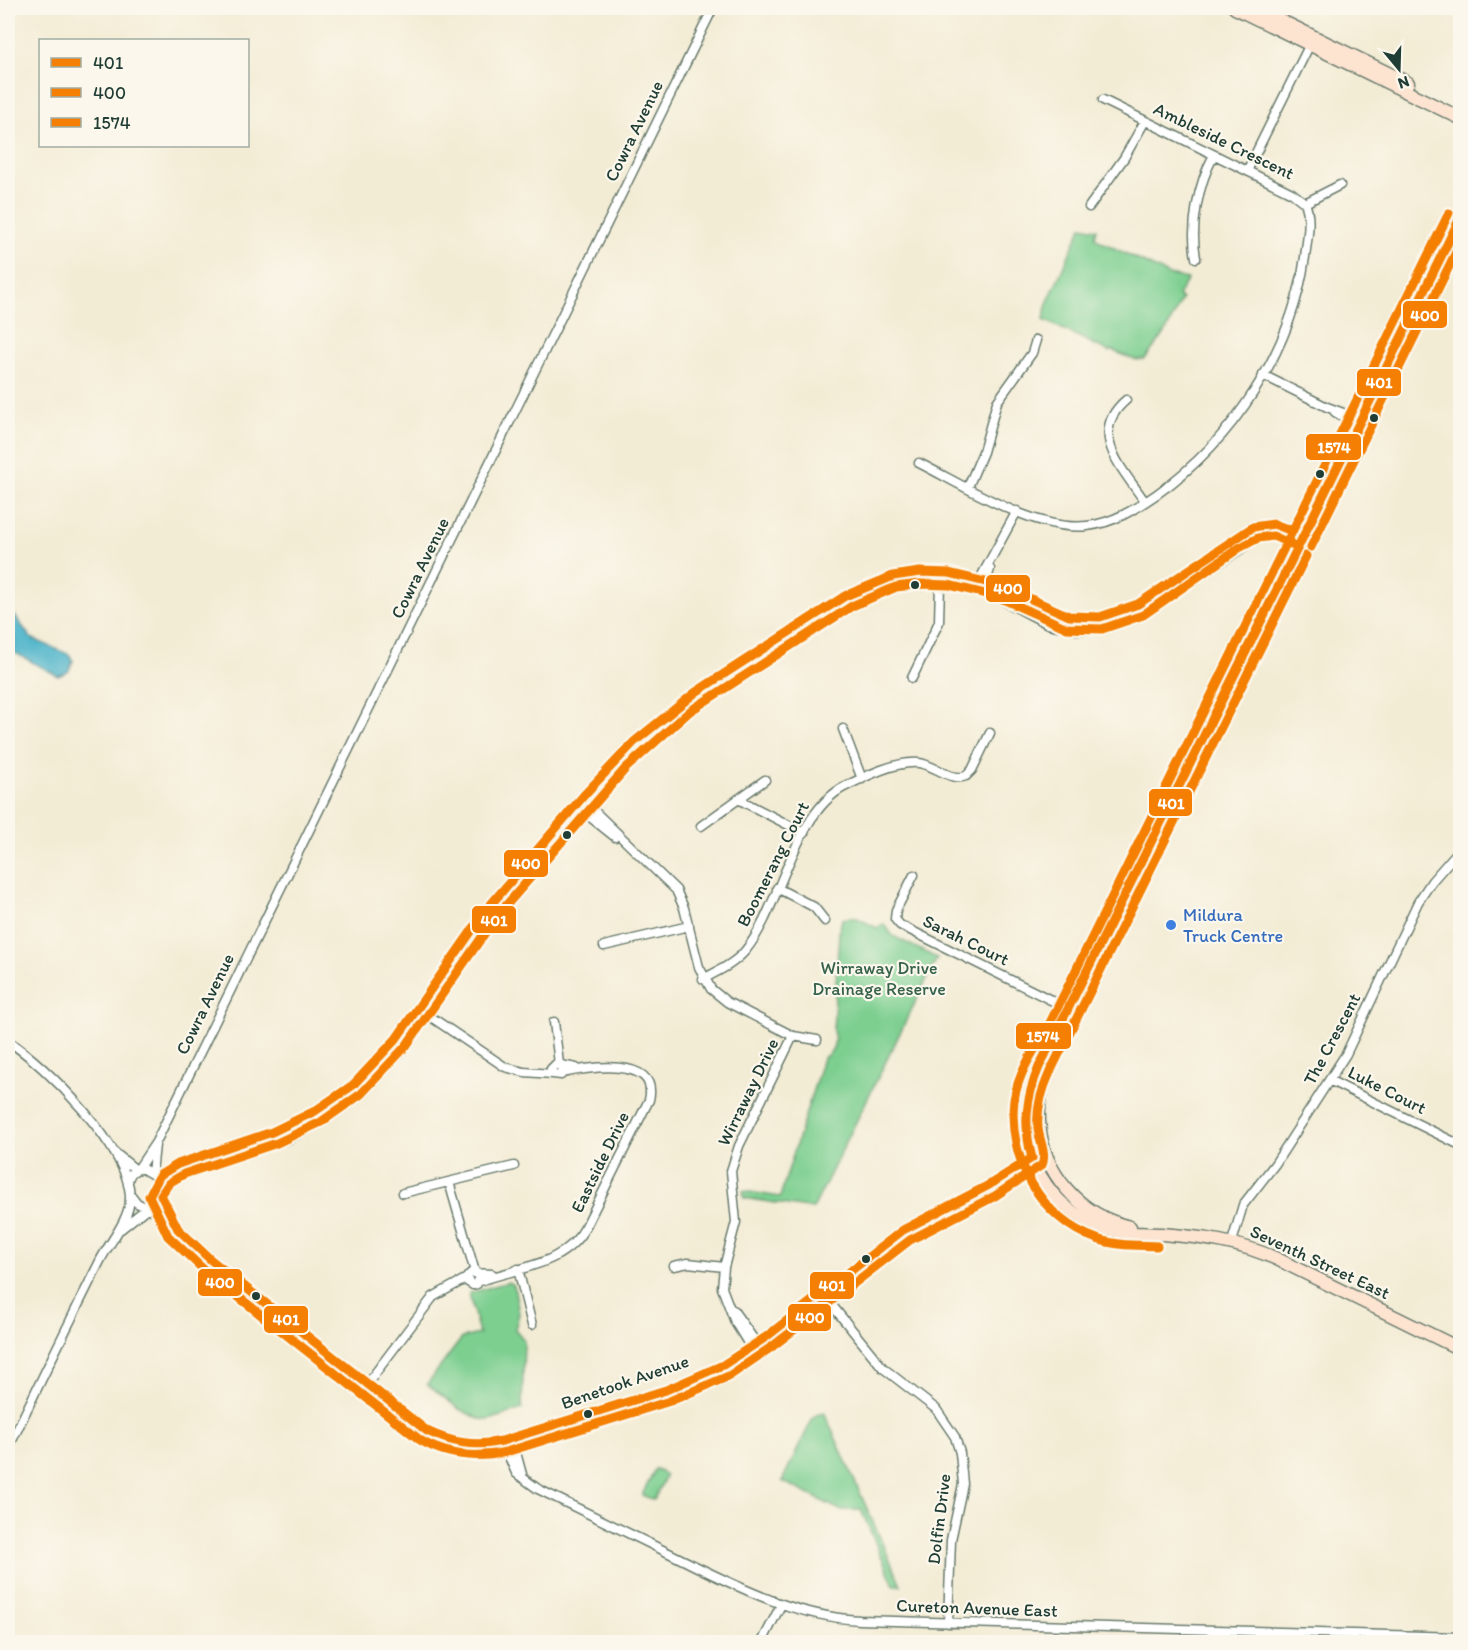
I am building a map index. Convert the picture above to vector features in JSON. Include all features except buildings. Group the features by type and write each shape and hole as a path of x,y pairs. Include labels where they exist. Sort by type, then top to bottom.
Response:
{"main road":[{"path":"1247,9 1461,109"},
{"path":"1312,40 1461,118"},
{"path":"1032,1158 1025,1126 1028,1095 1039,1064 1055,1039 1461,218"},
{"path":"1048,1159 1041,1138 1039,1103 1055,1039"},
{"name":"Seventh Street East","path":"1032,1158 1037,1171 1056,1198 1080,1217 1109,1230 1232,1242 1277,1259 1461,1348"},
{"name":"Seventh Street East","path":"1048,1159 1065,1187 1090,1210 1122,1225 1157,1234"}],"street":[{"name":"Cowra Avenue","path":"156,1142 713,8"},
{"path":"1247,171 1312,40"},
{"name":"Ambleside Crescent","path":"919,463 1046,523 1074,527 1107,522 1146,502 1181,476 1212,446 1241,410 1263,375 1283,335 1299,285 1308,229 1305,203 1298,197 1103,100"},
{"path":"1089,207 1124,158 1145,121"},
{"path":"1196,258 1199,197 1204,175 1214,155"},
{"path":"1305,203 1341,185"},
{"path":"968,487 983,452 997,402 1032,353 1036,340"},
{"path":"1263,375 1360,423"},
{"path":"1126,400 1112,417 1108,439 1113,453 1146,502"},
{"path":"979,591 1017,511"},
{"path":"116,1233 158,1202 169,1183 184,1174 270,1147 324,1121 376,1082 403,1051 479,939 624,768 678,720 853,603 898,586 940,583 979,591 1048,624 1077,630 1105,629 1142,615 1254,540 1273,536 1299,547"},
{"path":"912,678 939,622 940,583"},
{"path":"843,729 862,779"},
{"name":"Boomerang Court","path":"704,980 732,963 746,950 804,833 825,800 862,779 912,763 922,764 954,777 963,778 972,770 990,733"},
{"path":"701,826 765,780"},
{"path":"738,799 804,833"},
{"path":"587,810 664,875 676,890 704,980"},
{"name":"The Crescent","path":"1232,1242 1243,1205 1275,1164 1331,1081 1418,902 1432,881 1461,849"},
{"name":"Sarah Court","path":"914,875 896,910 895,919 900,925 1069,1010"},
{"path":"777,888 814,908 825,921"},
{"path":"604,946 689,926"},
{"name":"Wirraway Drive","path":"704,980 727,1002 793,1036 817,1040"},
{"name":"Eastside Drive","path":"365,1383 433,1297 473,1277 519,1269 558,1257 581,1236 649,1100 650,1086 642,1075 621,1067 557,1068 524,1072 505,1067 426,1018"},
{"path":"554,1022 557,1068"},
{"name":"Wirraway Drive","path":"754,1346 727,1303 722,1288 724,1267 736,1222 730,1183 732,1161 793,1036"},
{"path":"8,1041 41,1066 63,1088 112,1149 137,1169 153,1175 184,1174"},
{"name":"Luke Court","path":"1331,1081 1461,1145"},
{"path":"8,1449 127,1211 129,1178 156,1142"},
{"path":"156,1142 153,1175 178,1229"},
{"path":"112,1149 137,1203 178,1229 233,1279 427,1431 446,1440 478,1445 512,1438 523,1479"},
{"path":"1032,1158 1048,1159"},
{"name":"Benetook Avenue","path":"512,1438 683,1384 754,1346 885,1243 917,1222 989,1185 1032,1158"},
{"name":"Benetook Avenue","path":"917,1222 1037,1171 1048,1159"},
{"path":"403,1193 514,1166"},
{"path":"449,1182 473,1277"},
{"path":"674,1266 695,1263 724,1267"},
{"path":"519,1269 532,1325"},
{"name":"Dolfin Drive","path":"822,1293 883,1368 936,1409 955,1437 963,1470 963,1485 951,1540 948,1623"},
{"name":"Cureton Avenue East","path":"501,1442 512,1467 523,1479 538,1489 781,1605 838,1619 1461,1637"},
{"path":"762,1642 781,1605"}],"green space":[{"path":"1082,226 1097,229 1095,237 1100,241 1169,275 1188,279 1178,296 1182,299 1165,333 1145,359 1135,360 1111,350 1110,352 1044,320 1046,306"},
{"name":"Wirraway Drive Drainage Reserve","path":"855,917 877,928 884,924 893,936 937,958 813,1209 744,1198 743,1191 780,1197 823,1058 834,1047 839,933 842,919"},
{"path":"508,1282 514,1285 519,1314 515,1329 524,1340 522,1409 489,1420 479,1419 459,1409 427,1384 462,1338 479,1334 469,1293"},
{"path":"824,1412 901,1585 894,1585 861,1510 840,1510 782,1481 814,1416"},
{"path":"655,1469 666,1475 654,1500 642,1495"}],"water":[{"path":"8,615 15,616 31,638 70,655 73,661 68,672 58,676 8,649"}],"transit line":[{"name":"1574","path":"1157,1246 1119,1244 1097,1239 1077,1230 1044,1202 1022,1164 1016,1144 1013,1122 1016,1091 1026,1065 1045,1033 1449,213"},
{"name":"401","path":"1298,547 1460,218"},
{"name":"400","path":"1311,547 1460,244"},
{"name":"400","path":"1292,531 1274,524 1253,527 1138,604 1100,617 1069,616 1002,586 949,573 920,572 893,576 845,596 696,692 634,742 585,794 487,909 396,1039 353,1085 315,1111 272,1132 178,1164 160,1175 149,1196 168,1236 203,1269 420,1440 451,1453 483,1455 506,1452 670,1401 729,1376 773,1346 910,1240 995,1196 1042,1165 1044,1156 1038,1128 1038,1113 1042,1092 1050,1072 1306,556"},
{"name":"401","path":"1273,536 1298,547 1039,1067 1031,1090 1027,1112 1027,1134 1032,1158 989,1185 903,1230 766,1337 723,1365 666,1390 502,1441 482,1444 455,1441 427,1431 211,1260 178,1229 161,1195 169,1183 184,1174 277,1143 321,1122 361,1094 406,1046 496,917 626,768 690,711 852,606 896,587 920,584 949,585 998,597 1067,628 1102,629 1143,615 1239,548 1258,538 1273,536"}],"place":[{"name":"Mildura Truck Centre","path":"1171,925"}]}
